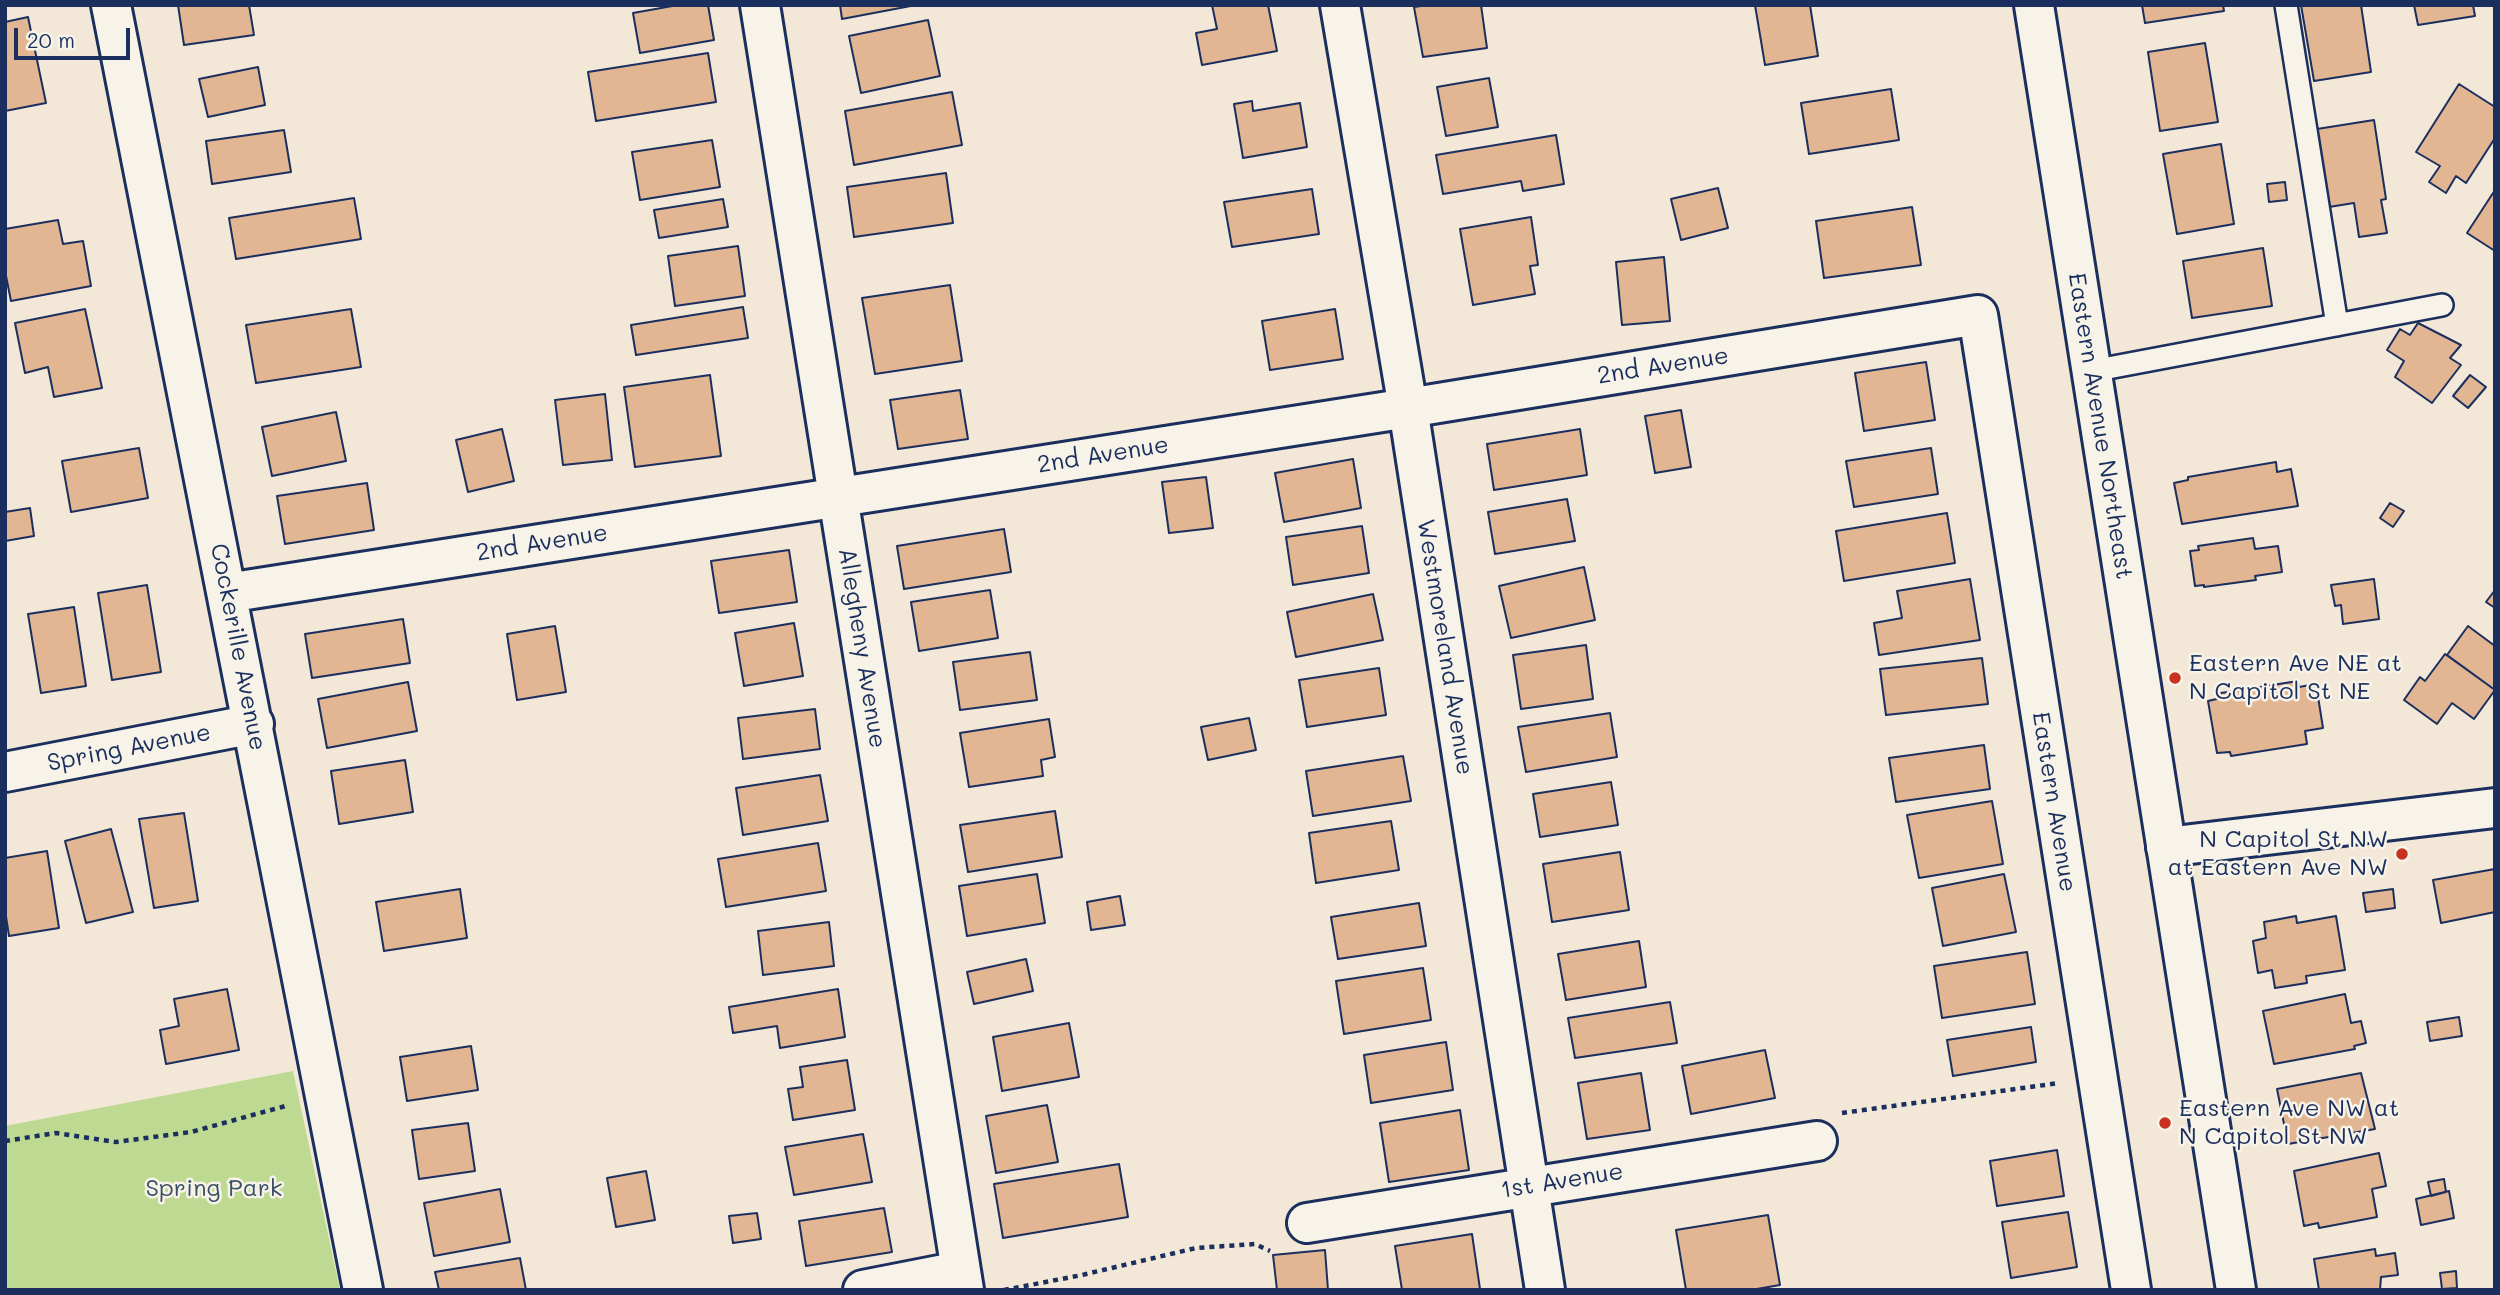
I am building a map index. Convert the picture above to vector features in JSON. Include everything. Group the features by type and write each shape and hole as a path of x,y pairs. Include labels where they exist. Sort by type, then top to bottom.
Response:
{"street":[{"name":"Cockerille Avenue","path":"111,5 363,1290"},
{"name":"Allegheny Avenue","path":"760,5 962,1280"},
{"name":"Westmoreland Avenue","path":"1340,5 1408,408 1545,1290"},
{"name":"Eastern Avenue Northeast","path":"2034,5 2236,1290"},
{"name":"2nd Avenue","path":"227,593 1408,408 1978,315"},
{"name":"Eastern Avenue","path":"1978,315 2130,1290"},
{"name":"Spring Avenue","path":"5,772 254,724"},
{"path":"2166,847 2495,807"},
{"name":"1st Avenue","path":"1307,1223 1817,1141"},
{"path":"863,1290 962,1280"}],"lane":[{"path":"2286,5 2337,325"},
{"path":"2092,372 2442,305"}],"path":[{"path":"1817,1141 1813,1118 2098,1077"},
{"path":"5,1141 56,1133 116,1142 191,1132 258,1111 327,1097"},
{"path":"1004,1290 1196,1248 1255,1244 1270,1251"}],"green space":[{"name":"Spring Park","path":"293,1071 340,1290 5,1290 5,1126"}],"building":[{"path":"178,5 249,5 254,35 184,45"},
{"path":"678,5 708,5 714,40 640,53 633,13"},
{"path":"840,5 916,5 842,19"},
{"path":"1212,5 1268,5 1277,51 1202,65 1196,33 1217,29"},
{"path":"1481,5 1487,48 1423,57 1414,7"},
{"path":"1755,5 1810,5 1818,56 1765,65"},
{"path":"2142,5 2223,5 2224,11 2145,23"},
{"path":"2301,5 2361,5 2371,72 2314,81"},
{"path":"2414,5 2473,5 2475,16 2418,25"},
{"path":"28,17 46,103 5,111 5,22"},
{"path":"928,20 940,76 861,93 849,36"},
{"path":"2205,43 2218,122 2160,131 2148,52"},
{"path":"708,53 716,102 596,121 588,72"},
{"path":"258,67 265,105 208,117 199,79"},
{"path":"1489,78 1498,127 1446,136 1437,87"},
{"path":"2459,84 2495,107 2495,138 2466,183 2456,176 2446,193 2429,182 2440,166 2416,152"},
{"path":"1891,89 1899,140 1809,154 1801,103"},
{"path":"952,92 962,145 854,165 845,111"},
{"path":"1252,101 1253,111 1300,103 1307,147 1243,158 1234,104"},
{"path":"2374,120 2386,199 2381,200 2387,233 2359,237 2354,203 2329,207 2317,129"},
{"path":"284,130 291,172 212,184 206,141"},
{"path":"1556,135 1564,184 1523,191 1521,181 1443,194 1436,155"},
{"path":"712,140 720,187 640,200 632,152"},
{"path":"2221,144 2234,224 2177,234 2163,154"},
{"path":"946,173 953,223 854,237 847,187"},
{"path":"2285,182 2287,200 2269,202 2267,184"},
{"path":"1718,188 1728,228 1681,240 1671,199"},
{"path":"1312,189 1319,234 1232,247 1224,202"},
{"path":"2495,190 2495,251 2467,233"},
{"path":"354,198 361,239 236,259 229,218"},
{"path":"723,199 728,227 659,238 654,210"},
{"path":"1912,207 1921,265 1824,278 1816,221"},
{"path":"1531,217 1538,265 1530,266 1535,294 1473,305 1460,229"},
{"path":"58,220 63,244 83,241 91,286 11,301 5,271 5,229"},
{"path":"738,246 745,296 675,306 668,256"},
{"path":"2263,248 2272,306 2192,318 2183,261"},
{"path":"1664,257 1670,321 1622,325 1616,262"},
{"path":"950,285 962,361 875,374 862,298"},
{"path":"743,307 748,338 636,355 631,325"},
{"path":"85,309 102,388 54,397 48,367 25,373 15,323"},
{"path":"351,309 361,367 256,383 246,325"},
{"path":"1335,309 1343,359 1270,370 1262,321"},
{"path":"2418,323 2461,345 2450,358 2461,365 2432,403 2395,377 2404,361 2387,350 2400,329 2410,335"},
{"path":"1926,362 1935,420 1864,431 1855,373"},
{"path":"710,375 721,456 635,467 624,387"},
{"path":"2470,375 2486,387 2468,408 2453,396"},
{"path":"960,390 968,439 898,449 890,400"},
{"path":"605,394 612,460 563,465 555,400"},
{"path":"1681,410 1691,467 1655,473 1645,416"},
{"path":"336,412 346,461 272,476 262,427"},
{"path":"502,429 514,481 468,492 456,440"},
{"path":"1580,429 1587,475 1494,490 1487,444"},
{"path":"139,448 148,498 71,512 62,461"},
{"path":"1931,448 1938,494 1854,507 1846,461"},
{"path":"1353,459 1361,508 1284,522 1275,473"},
{"path":"2276,462 2277,472 2291,469 2298,506 2182,524 2174,483 2188,480 2188,477"},
{"path":"1206,477 1213,528 1169,533 1162,482"},
{"path":"367,483 374,530 285,544 277,496"},
{"path":"1567,499 1575,541 1495,554 1488,512"},
{"path":"2390,503 2404,511 2393,527 2380,518"},
{"path":"30,508 34,536 5,541 5,512"},
{"path":"1947,513 1955,563 1844,581 1836,531"},
{"path":"1362,526 1369,573 1293,585 1286,537"},
{"path":"1004,529 1011,572 904,589 897,546"},
{"path":"2253,538 2255,549 2278,546 2282,572 2255,576 2256,580 2195,586 2190,551 2199,550 2198,546"},
{"path":"789,550 797,602 719,613 711,561"},
{"path":"1584,567 1595,620 1511,638 1499,586"},
{"path":"1970,579 1980,640 1879,655 1874,623 1902,618 1897,591"},
{"path":"2374,579 2379,619 2343,624 2341,605 2335,606 2331,585"},
{"path":"147,585 161,672 112,680 98,593"},
{"path":"990,590 998,638 919,651 911,602"},
{"path":"2495,590 2495,608 2486,602"},
{"path":"1373,594 1383,640 1296,657 1287,612"},
{"path":"74,607 86,686 41,693 28,614"},
{"path":"403,619 410,663 312,678 305,634"},
{"path":"794,623 803,676 744,686 735,633"},
{"path":"555,626 566,692 517,700 507,634"},
{"path":"2468,626 2495,646 2495,690 2447,655"},
{"path":"1586,645 1593,699 1521,709 1513,655"},
{"path":"1030,652 1037,700 960,710 953,662"},
{"path":"2445,654 2495,690 2474,719 2452,703 2437,724 2404,700 2420,677 2425,681"},
{"path":"1982,658 1988,704 1886,715 1880,669"},
{"path":"1379,668 1386,715 1307,727 1299,680"},
{"path":"2298,681 2299,687 2316,684 2323,728 2305,731 2307,744 2231,756 2230,752 2217,753 2208,701 2221,698 2221,693"},
{"path":"408,682 417,731 327,748 318,699"},
{"path":"815,709 820,749 743,759 738,718"},
{"path":"1610,713 1617,757 1526,772 1518,727"},
{"path":"1249,718 1256,750 1208,760 1201,727"},
{"path":"1049,719 1055,757 1041,760 1043,776 969,787 960,733"},
{"path":"1984,745 1990,789 1896,802 1889,758"},
{"path":"1403,756 1411,801 1313,816 1306,771"},
{"path":"405,760 413,812 339,824 331,771"},
{"path":"820,775 828,821 743,835 736,788"},
{"path":"1611,782 1618,825 1540,837 1533,794"},
{"path":"1992,801 2003,864 1919,878 1907,815"},
{"path":"1055,811 1062,857 968,872 960,825"},
{"path":"184,813 198,901 154,908 139,819"},
{"path":"1391,821 1399,870 1316,883 1309,833"},
{"path":"111,829 133,912 86,923 65,841"},
{"path":"818,843 826,891 726,907 718,859"},
{"path":"47,851 59,928 9,936 5,910 5,858"},
{"path":"1620,852 1629,910 1552,922 1543,864"},
{"path":"2495,869 2495,912 2441,923 2433,880"},
{"path":"1037,874 1045,923 967,936 959,886"},
{"path":"2004,874 2016,932 1943,946 1932,888"},
{"path":"460,889 467,938 384,951 376,902"},
{"path":"2393,889 2395,908 2366,912 2363,893"},
{"path":"1120,896 1125,925 1091,930 1087,902"},
{"path":"1419,903 1426,946 1338,959 1331,917"},
{"path":"2296,916 2297,923 2336,916 2345,970 2306,976 2307,983 2275,988 2272,970 2258,973 2253,941 2266,938 2264,922"},
{"path":"829,922 834,966 763,975 758,931"},
{"path":"1639,941 1646,987 1566,1000 1558,954"},
{"path":"2027,952 2035,1004 1942,1018 1934,966"},
{"path":"1026,959 1033,991 974,1004 967,972"},
{"path":"1423,968 1431,1020 1344,1034 1336,981"},
{"path":"227,989 239,1050 166,1064 160,1030 179,1026 174,999"},
{"path":"838,989 845,1037 780,1048 777,1026 733,1033 729,1007"},
{"path":"2345,994 2351,1023 2361,1021 2366,1043 2354,1046 2355,1049 2274,1064 2263,1011"},
{"path":"1670,1002 1677,1043 1575,1058 1568,1018"},
{"path":"2459,1017 2462,1036 2430,1041 2427,1022"},
{"path":"1069,1023 1079,1077 1002,1091 993,1037"},
{"path":"2031,1027 2036,1062 1953,1076 1947,1040"},
{"path":"1446,1042 1453,1090 1371,1103 1364,1055"},
{"path":"471,1046 478,1090 407,1101 400,1057"},
{"path":"1765,1050 1775,1098 1691,1114 1682,1066"},
{"path":"847,1060 855,1110 793,1120 788,1089 803,1087 800,1067"},
{"path":"1641,1073 1650,1130 1587,1139 1578,1083"},
{"path":"2361,1073 2375,1129 2288,1144 2277,1089"},
{"path":"1047,1105 1058,1162 996,1173 986,1116"},
{"path":"1460,1110 1469,1170 1389,1182 1380,1123"},
{"path":"468,1123 475,1171 419,1179 412,1130"},
{"path":"863,1134 872,1182 794,1195 785,1147"},
{"path":"2057,1150 2064,1196 1997,1206 1990,1161"},
{"path":"2379,1153 2386,1186 2372,1189 2377,1217 2319,1228 2318,1223 2304,1226 2294,1171"},
{"path":"1119,1164 1128,1217 1003,1238 994,1184"},
{"path":"646,1171 655,1220 616,1227 607,1178"},
{"path":"2444,1179 2446,1192 2431,1196 2428,1182"},
{"path":"500,1189 510,1242 434,1256 424,1203"},
{"path":"2449,1191 2454,1218 2421,1225 2416,1199"},
{"path":"884,1208 892,1252 806,1266 799,1221"},
{"path":"2068,1212 2077,1267 2011,1278 2002,1222"},
{"path":"757,1213 761,1239 733,1243 729,1216"},
{"path":"1768,1215 1780,1285 1751,1290 1686,1290 1676,1230"},
{"path":"1472,1234 1480,1289 1402,1290 1395,1246"},
{"path":"2375,1249 2376,1256 2395,1253 2398,1275 2381,1277 2380,1290 2319,1290 2314,1259"},
{"path":"1325,1250 1328,1290 1277,1290 1273,1255"},
{"path":"520,1258 526,1290 439,1290 435,1272"},
{"path":"2456,1271 2457,1288 2442,1289 2440,1273"}],"place":[{"name":"Eastern Ave NE at N Capitol St NE","path":"2175,678"},
{"name":"N Capitol St NW at Eastern Ave NW","path":"2402,854"},
{"name":"Eastern Ave NW at N Capitol St NW","path":"2165,1123"}]}
